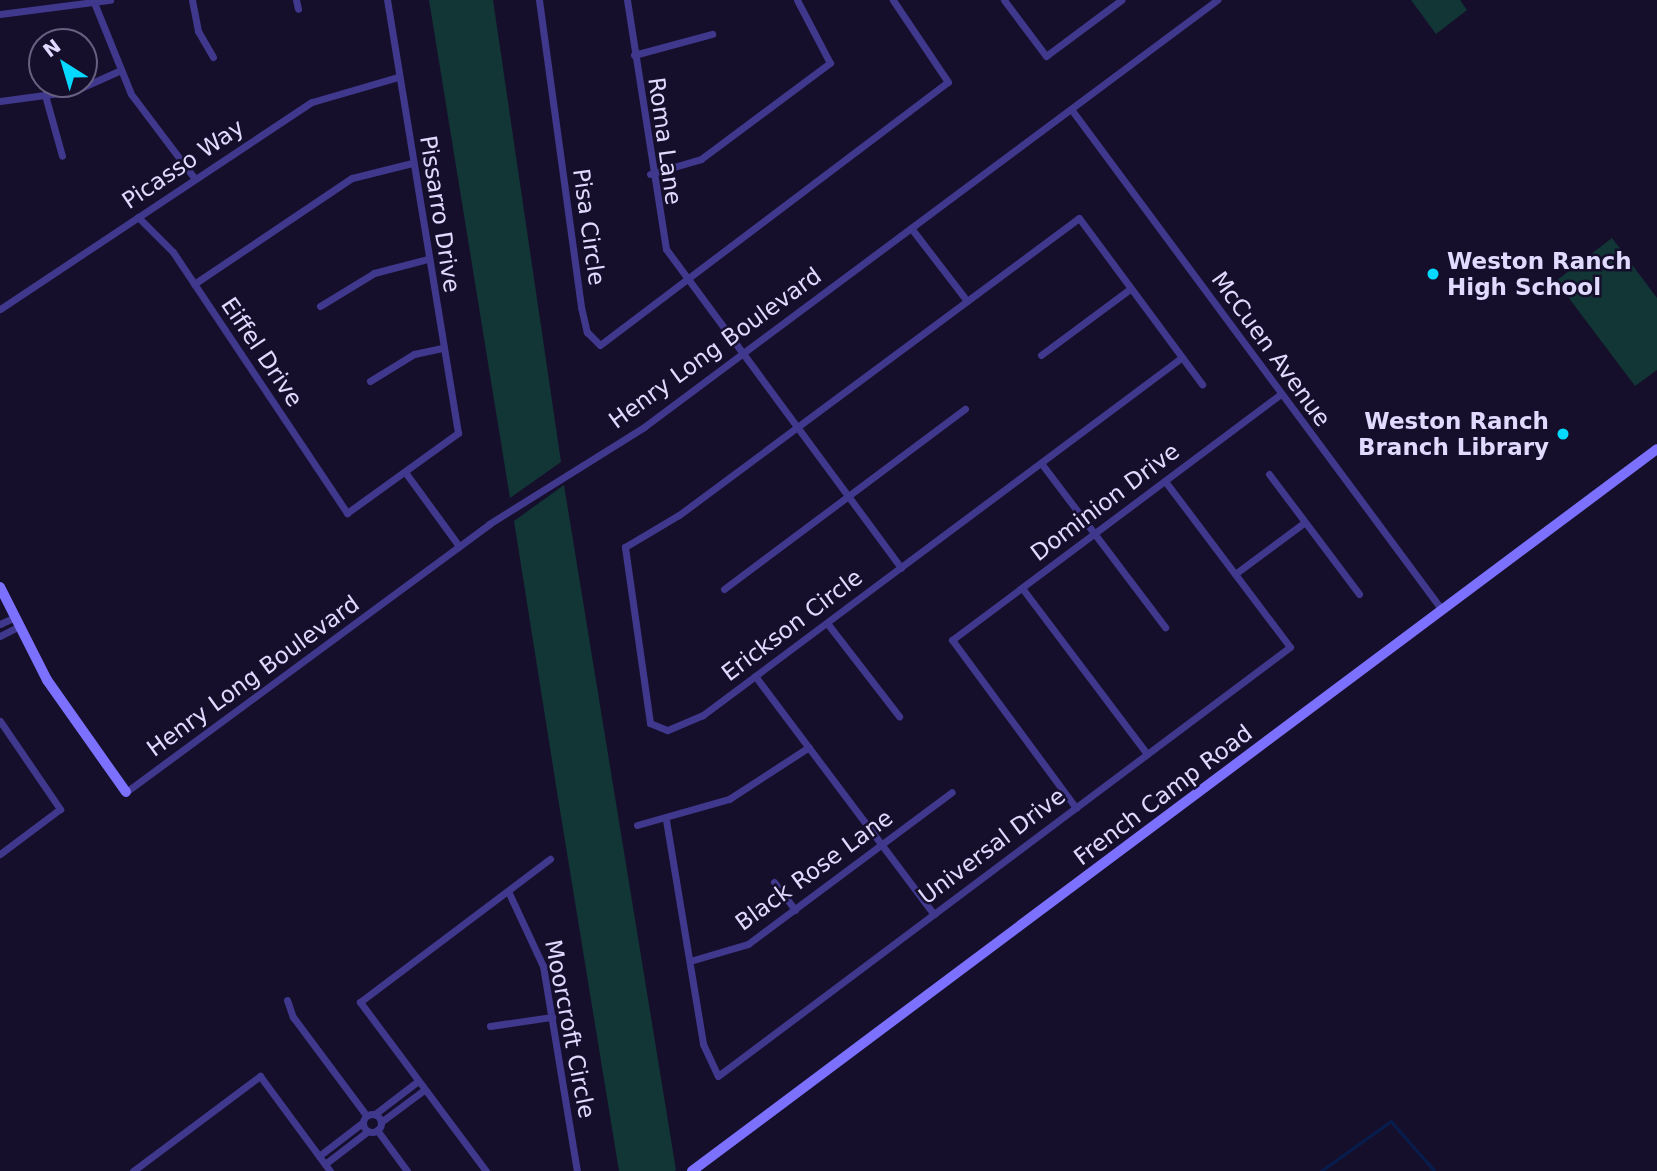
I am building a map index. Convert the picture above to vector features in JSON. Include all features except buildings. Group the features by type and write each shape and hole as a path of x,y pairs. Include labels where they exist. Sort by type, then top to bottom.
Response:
{"street":[{"path":"0,14 110,0"},
{"path":"192,0 213,57"},
{"path":"296,0 298,9"},
{"name":"Pissarro Drive","path":"387,0 458,433 405,472"},
{"name":"Pisa Circle","path":"539,0 581,307 593,342 600,345 948,82 893,0"},
{"name":"Roma Lane","path":"626,0 661,237 687,280"},
{"path":"650,174 701,159 830,63 797,0"},
{"path":"1004,0 1046,56 1121,0"},
{"name":"Henry Long Boulevard","path":"126,792 558,476 644,427 1217,0"},
{"path":"94,1 119,71 160,140 195,179"},
{"path":"634,55 712,34"},
{"path":"98,78 119,71"},
{"name":"Picasso Way","path":"0,309 312,102 398,77"},
{"path":"0,101 28,97"},
{"path":"46,98 62,156"},
{"name":"McCuen Avenue","path":"1071,108 1442,610"},
{"path":"194,284 352,178 412,163"},
{"name":"Eiffel Drive","path":"138,217 194,284 347,513 405,472"},
{"name":"Erickson Circle","path":"1079,218 1130,289 1181,358 691,722 654,727 647,716 625,547 796,427 1079,218"},
{"path":"911,228 967,301"},
{"path":"320,306 374,273 428,259"},
{"path":"687,280 901,568"},
{"path":"1041,355 1130,289"},
{"path":"370,382 414,354 443,348"},
{"path":"1181,358 1202,384"},
{"name":"Dominion Drive","path":"1076,808 952,640 1281,394"},
{"path":"724,589 965,410"},
{"name":"French Camp Road","path":"692,1171 1657,449"},
{"path":"1041,463 1164,627"},
{"path":"405,472 459,546"},
{"path":"1269,474 1359,594"},
{"path":"1165,481 1235,574 1305,522"},
{"name":"Universal Drive","path":"690,961 703,1044 718,1076 1290,647 1235,574"},
{"path":"0,587 16,623 58,696 126,792"},
{"path":"1022,588 1147,754"},
{"path":"0,624 16,623"},
{"path":"0,636 16,623"},
{"path":"827,623 899,716"},
{"path":"755,676 934,914"},
{"path":"0,721 60,809 0,853"},
{"path":"637,825 666,820 739,794 809,747"},
{"name":"Black Rose Lane","path":"690,961 737,950 795,910 952,792"},
{"path":"666,820 690,961"},
{"path":"486,1171 360,1002 550,859"},
{"path":"774,882 795,910"},
{"name":"Moorcroft Circle","path":"508,891 537,947 552,1017 577,1171"},
{"path":"287,1000 293,1017 407,1171"},
{"path":"490,1026 552,1017"},
{"path":"134,1171 260,1076 328,1168 424,1090"},
{"path":"319,1156 418,1081"},
{"path":"368,1117 375,1128"}],"green space":[{"path":"429,0 493,0 561,462 510,498"},
{"path":"1411,0 1460,0 1467,10 1436,34"},
{"path":"1612,238 1657,298 1657,370 1635,386 1556,281"},
{"path":"564,485 676,1170 674,1171 619,1171 558,798 514,521"}],"waterway":[{"path":"1321,1171 1391,1121 1435,1171"}],"place":[{"name":"Weston Ranch High School","path":"1433,274"},
{"name":"Weston Ranch Branch Library","path":"1563,434"}]}
